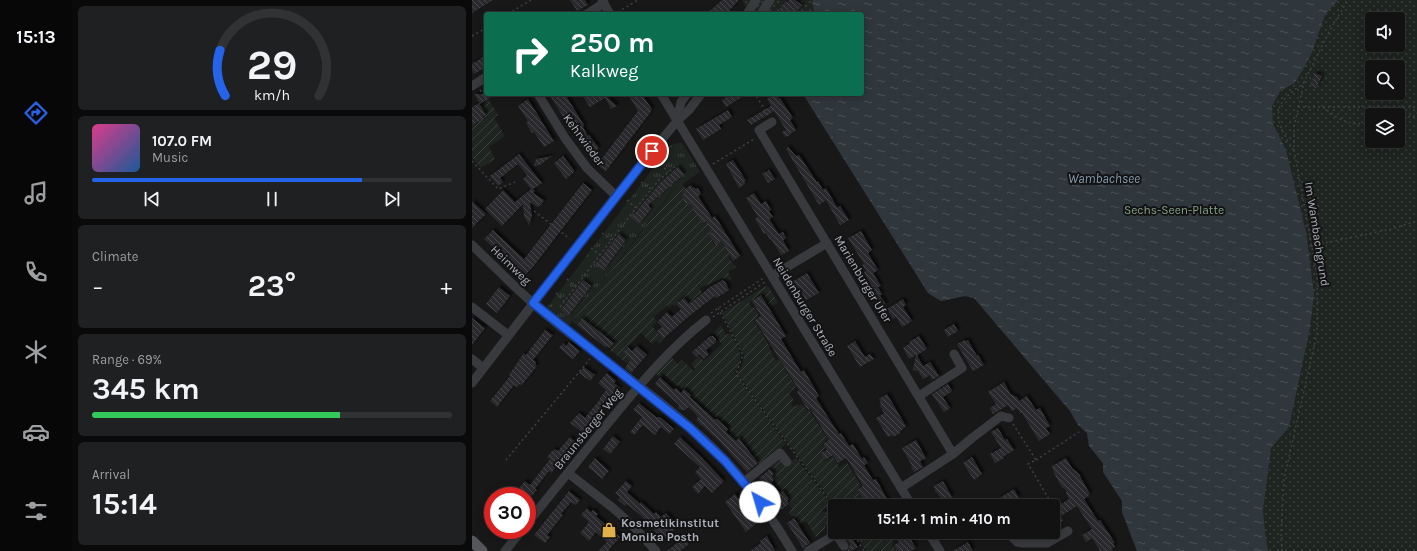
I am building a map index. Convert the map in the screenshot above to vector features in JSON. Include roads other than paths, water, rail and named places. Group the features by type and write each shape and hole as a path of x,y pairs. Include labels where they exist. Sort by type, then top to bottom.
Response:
{"main road":[{"path":"472,542 482,551"}],"street":[{"path":"751,12 756,0"},
{"path":"762,12 770,0"},
{"path":"590,12 603,2 609,12"},
{"path":"474,84 484,78"},
{"name":"Kehrwieder","path":"539,96 565,138 587,168 616,196"},
{"name":"Neidenburger Straße","path":"662,96 908,499"},
{"path":"677,121 681,102 686,96"},
{"path":"472,383 616,196 677,121 689,110 700,96"},
{"name":"Marienburger Ufer","path":"772,122 759,130 761,134 953,454"},
{"path":"772,276 827,243"},
{"name":"Heimweg","path":"472,245 533,303 690,428 725,461 744,482 773,519 792,551"},
{"path":"472,307 508,335"},
{"name":"Braunsberger Weg","path":"536,513 638,386 663,359 706,320"},
{"path":"919,396 962,368 954,354"},
{"path":"472,359 483,368"},
{"path":"901,488 953,454 1001,416 1009,418"},
{"path":"744,482 780,453 787,462"},
{"path":"568,473 613,508 634,527 656,551"},
{"path":"1060,536 1068,531"},
{"path":"802,551 828,534"},
{"path":"808,551 836,534 844,546"},
{"path":"505,551 515,539"},
{"path":"932,539 940,551"},
{"path":"1014,539 1017,542 1023,543 1047,543 1054,539"}],"water":[{"name":"Wambachsee","path":"813,0 1338,0 1325,15 1311,55 1295,83 1280,91 1272,106 1273,124 1286,150 1306,232 1314,294 1310,328 1289,427 1271,448 1263,510 1268,551 1137,551 1122,512 1122,501 1103,472 1103,463 1089,446 1087,433 1078,425 1070,411 974,298 965,296 941,301 928,293 804,96 864,96 864,12 814,12 812,2"}],"place":[{"name":"Kosmetikinstitut Monika Posth","path":"609,530"}],"park label":[{"name":"Sechs-Seen-Platte","path":"1174,210"}]}
